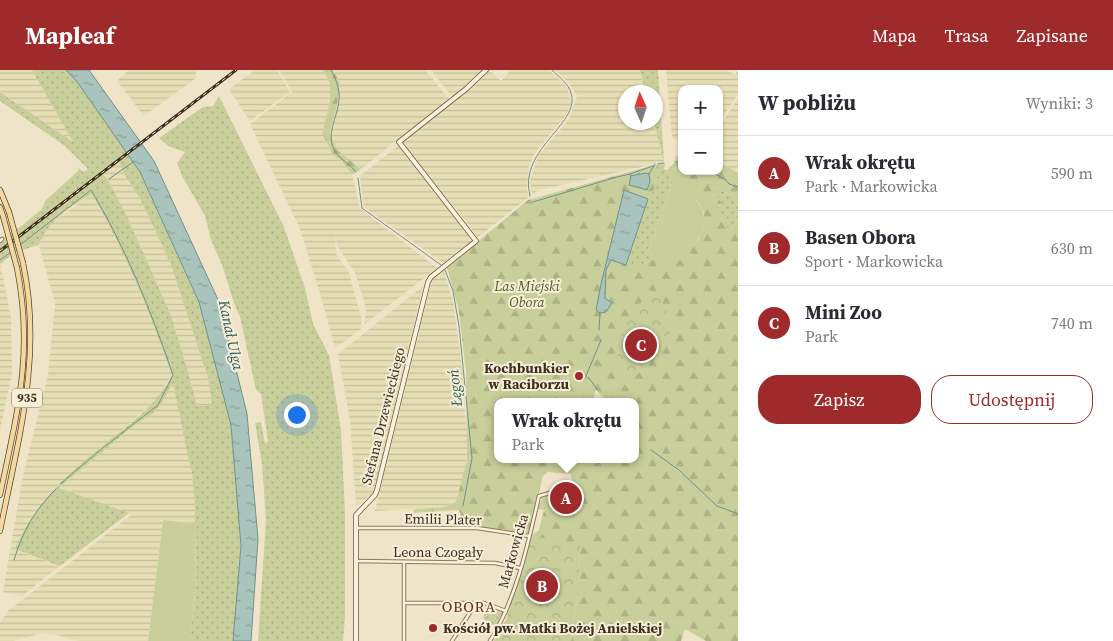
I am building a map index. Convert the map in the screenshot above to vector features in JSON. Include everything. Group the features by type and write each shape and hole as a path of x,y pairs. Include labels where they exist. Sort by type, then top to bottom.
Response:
{"main road":[{"name":"935","path":"0,190 9,212 23,263 31,323 30,375 0,531"},
{"name":"935","path":"0,207 17,268 23,304 24,359 18,412 0,495"}],"street":[{"name":"Stefana Drzewieckiego","path":"356,641 356,515 375,495 377,490 428,282 431,277 476,241 399,142 466,89 486,70"},
{"name":"Markowicka","path":"490,641 506,611 520,568 539,496 553,492 572,493"},
{"name":"Emilii Plater","path":"356,528 477,528 529,536"},
{"name":"Leona Czogały","path":"356,562 495,563 520,568"},
{"path":"404,562 404,641"},
{"path":"404,603 489,604 506,611"},
{"path":"452,641 476,603"}],"shaded area":[{"path":"0,70 32,70 73,142 0,92"},
{"path":"129,70 196,70 196,78 144,116 117,81"},
{"path":"255,70 277,70 290,92 250,121 229,89"},
{"path":"279,70 323,70 330,83 330,102 322,133 332,154 342,161 352,175 360,208 437,268 365,324 366,308 355,273 337,245 335,233 336,254 349,273 361,317 361,329 335,348 300,229 250,124 292,92"},
{"path":"333,70 425,70 449,99 361,169 337,150 330,131 337,106 340,83"},
{"path":"431,70 483,70 453,98"},
{"path":"489,70 501,81 511,70 549,70 565,85 571,104 566,115 535,153 529,165 527,189 529,197 478,237 403,142"},
{"path":"555,70 640,70 643,85 618,85 618,130 656,130 664,162 539,190 532,194 530,181 538,156 569,119 577,96 568,82"},
{"path":"666,70 726,70 735,75 738,70 738,94 723,117 723,85 678,85 678,140 674,140 672,136"},
{"path":"738,98 738,173 723,164 723,122"},
{"path":"399,145 472,241 443,263 364,207 360,176"},
{"path":"120,161 122,170 140,199 170,262 208,378 212,405 197,406 170,313 126,214 103,174"},
{"path":"92,194 125,256 152,318 172,375 155,401 57,487 18,551 60,566 22,596 3,592 23,475 48,375 55,303 39,245 44,232 55,220"},
{"path":"0,263 11,317 12,373 0,431"},
{"path":"444,272 453,301 462,369 467,438 467,460 456,502 444,507 375,511 432,280"},
{"path":"423,286 374,492 356,505 350,420 338,354"},
{"path":"173,382 192,470 195,510 194,524 163,520 148,641 79,641 52,634 39,634 13,641 0,641 0,623 8,611 131,515 59,488 132,427 153,413"}],"green space":[{"path":"32,70 66,70 78,83 140,172 199,302 231,425 241,546 233,641 190,641 195,594 196,525 194,524 195,510 192,471 173,383 161,404 153,413 132,427 59,488 129,513 60,566 15,549 32,518 54,490 79,466 152,404 172,375 136,283 116,238 92,194 75,204 54,221 39,245 15,252 0,264 0,239 20,227 42,209 45,201 78,171 78,168 84,172 88,169 65,146 0,101 0,92 73,142","holes":["120,162 122,170 140,199 170,262 208,378 212,405 197,406 170,313 126,214 103,174"]},
{"path":"323,70 333,70 340,83 337,106 330,132 337,150 361,169 352,175 342,161 332,154 322,133 330,102 330,83"},
{"path":"640,70 658,70 659,85 643,85"},
{"path":"219,96 284,227 305,288 313,324 329,355 341,430 345,512 345,618 343,641 258,641 266,520 262,464 255,423 261,422 265,444 268,441 261,394 256,390 240,317 211,240 205,216 182,176 177,163 185,152 168,146 159,138 203,107 213,106"},
{"path":"656,130 662,130 664,162"},
{"name":"Las Miejski Obora","path":"676,156 678,156 678,175 723,175 723,164 738,173 738,198 713,187 711,190 722,203 717,208 726,227 730,231 738,220 738,641 706,641 685,629 681,641 571,641 579,586 580,548 542,544 531,536 539,530 544,510 574,514 582,508 580,497 573,496 571,474 548,472 543,476 529,534 477,526 464,526 459,510 412,513 415,509 444,507 456,502 467,460 466,372 459,312 447,267 528,200 654,165 658,172 654,189 648,199 625,190 596,309 605,298 606,270 611,260 636,268 654,259 681,255 699,239 704,225 704,213 699,203 677,182 673,181 667,170 674,163"},
{"path":"665,164 664,169 667,170 673,181 648,250 654,259 636,268 626,265 648,199 654,189 658,172 654,165"},
{"path":"673,181 686,189 699,204 703,211 704,225 698,239 687,251 675,257 654,259 648,250"},
{"path":"713,187 738,198 738,220 730,231 726,227 717,208 722,203 711,190"},
{"path":"649,290 665,296 662,305 665,306 667,312 679,320 631,382 615,368 622,334"},
{"path":"553,494 554,496 577,496 578,511 574,514 564,515 538,509 542,498"},
{"path":"163,520 196,524 195,594 190,641 148,641"},
{"path":"531,536 580,545 579,586 571,641 494,641 506,619"},
{"path":"487,605 503,612 496,627 483,619"}],"water":[{"path":"66,70 89,70 154,161 220,304 247,414 258,539 251,641 233,641 241,546 231,425 199,302 140,172 78,83"},
{"path":"649,174 650,182 647,190 629,185 631,176"},
{"path":"624,190 648,199 626,265 611,260 606,270 605,298 612,303 606,312 600,313 596,310 601,284"},
{"path":"540,572 555,576 554,579 550,578 544,602 529,599 531,593 534,593"}],"waterway":[{"name":"Łęgoń","path":"331,70 337,84 339,96 331,140 336,153 356,172"},
{"path":"530,196 529,179 533,163 561,125 568,114 572,102 570,90 552,70"},
{"path":"109,179 133,162"},
{"path":"658,164 664,163"},
{"path":"649,174 655,164"},
{"path":"630,174 653,166"},
{"path":"533,202 617,177 630,174 631,176"},
{"path":"717,175 729,184 738,187"},
{"name":"Łęgoń","path":"358,178 362,208 441,265"},
{"path":"20,245 91,190 127,257 156,327 173,375 158,405 60,484"},
{"path":"0,260 11,252"},
{"name":"Łęgoń","path":"445,270 453,291 459,326 472,458 463,506"},
{"path":"599,330 600,313"},
{"path":"586,376 601,340"},
{"path":"588,377 597,389"},
{"path":"651,450 679,470 717,506 738,514"},
{"path":"14,560 30,522 41,505 56,489"},
{"path":"550,500 569,502"}],"railway":[{"path":"0,251 236,70"}],"place":[{"name":"Mini Zoo","path":"641,345"},
{"name":"Kochbunkier w Raciborzu","path":"579,376"},
{"name":"Wrak okrętu","path":"566,498"},
{"name":"Basen Obora","path":"542,586"},
{"name":"Kościół pw. Matki Bożej Anielskiej","path":"433,628"}],"district":[{"name":"OBORA","path":"469,607"}],"water label":[{"name":"Kanał Ulga","path":"231,335"}]}
